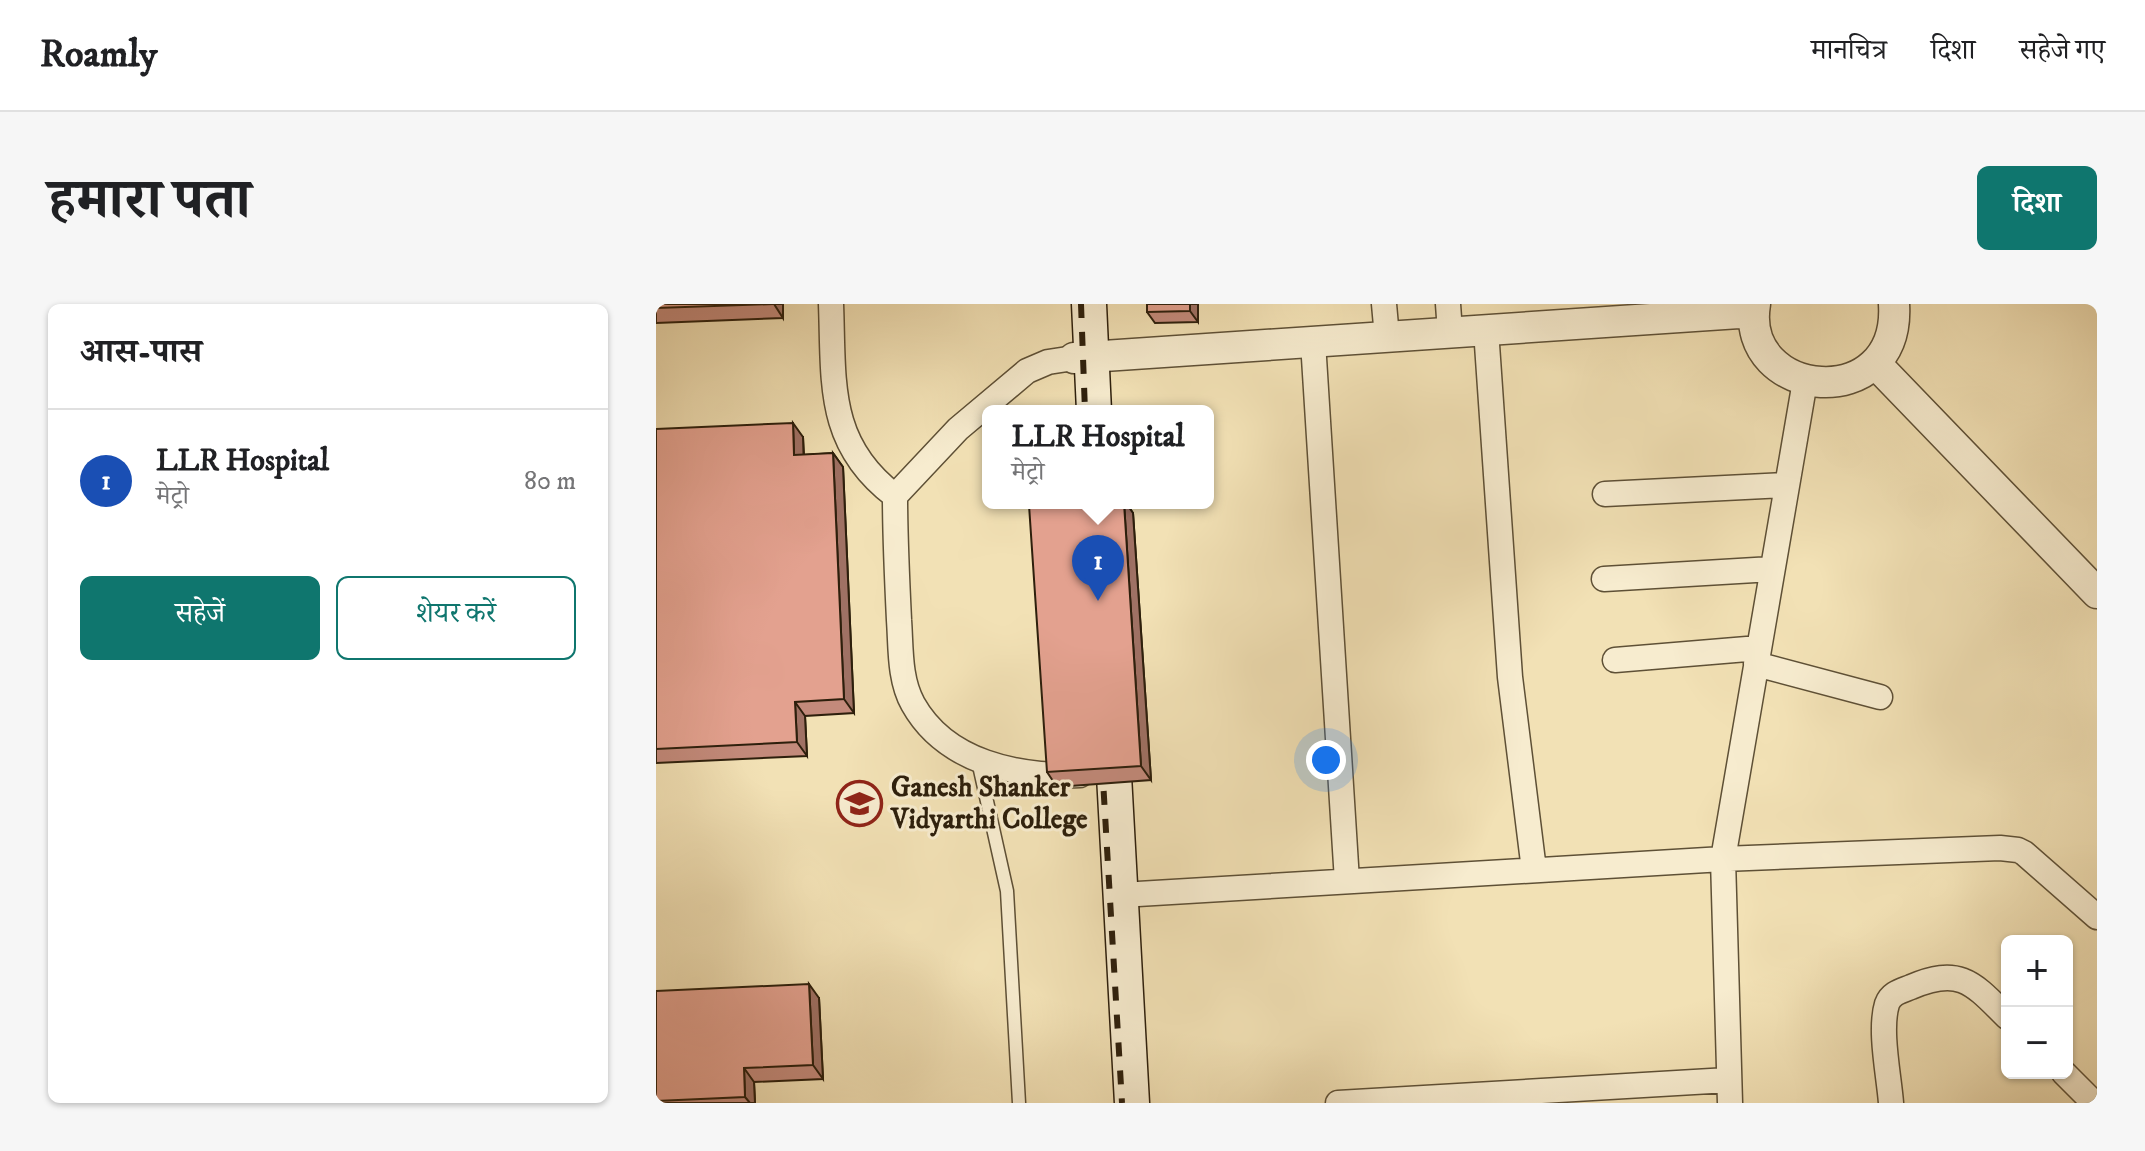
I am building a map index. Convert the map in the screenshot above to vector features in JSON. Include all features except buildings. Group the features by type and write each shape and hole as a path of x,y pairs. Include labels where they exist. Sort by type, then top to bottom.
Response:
{"main road":[{"path":"1072,304 1093,405"},
{"path":"1077,405 1089,304"},
{"path":"1112,1103 1118,1028 1121,895 1101,708 1095,774 1118,1028 1132,1103"}],"street":[{"path":"831,304 835,397 843,432 856,459 874,481 895,496"},
{"path":"1384,304 1387,337"},
{"path":"987,405 1027,371 1048,362 1082,357 1387,337 1449,318 1486,330 1754,308 1757,335 1767,355 1784,371 1805,381 1823,384 1842,382 1859,375 1875,363 1889,344 1895,321 1894,304"},
{"path":"1486,330 1510,677 1534,870"},
{"path":"1313,342 1347,881"},
{"path":"1875,363 2093,581"},
{"path":"1338,1103 1729,1092 1723,859 1805,381"},
{"path":"982,409 958,429 895,496 901,658 907,687 912,702 930,729 978,761 1011,771 1044,776 1095,774"},
{"path":"1605,494 1787,485"},
{"path":"1604,579 1772,569"},
{"path":"1615,660 1758,656 1880,697"},
{"path":"1121,895 1723,859 2009,848 2024,853 2097,917"},
{"path":"1891,1103 1885,1022 1886,1007 1895,994 1930,979 1949,977 1975,986 2001,1011"},
{"path":"2070,1079 2094,1103"}],"lane":[{"path":"978,761 1007,891 1019,1103"}],"railway":[{"path":"1081,304 1085,405"},
{"path":"1102,763 1122,1103"}],"place":[{"name":"LLR Hospital","path":"1098,601"},
{"name":"Ganesh Shanker Vidyarthi College","path":"860,803"}]}
